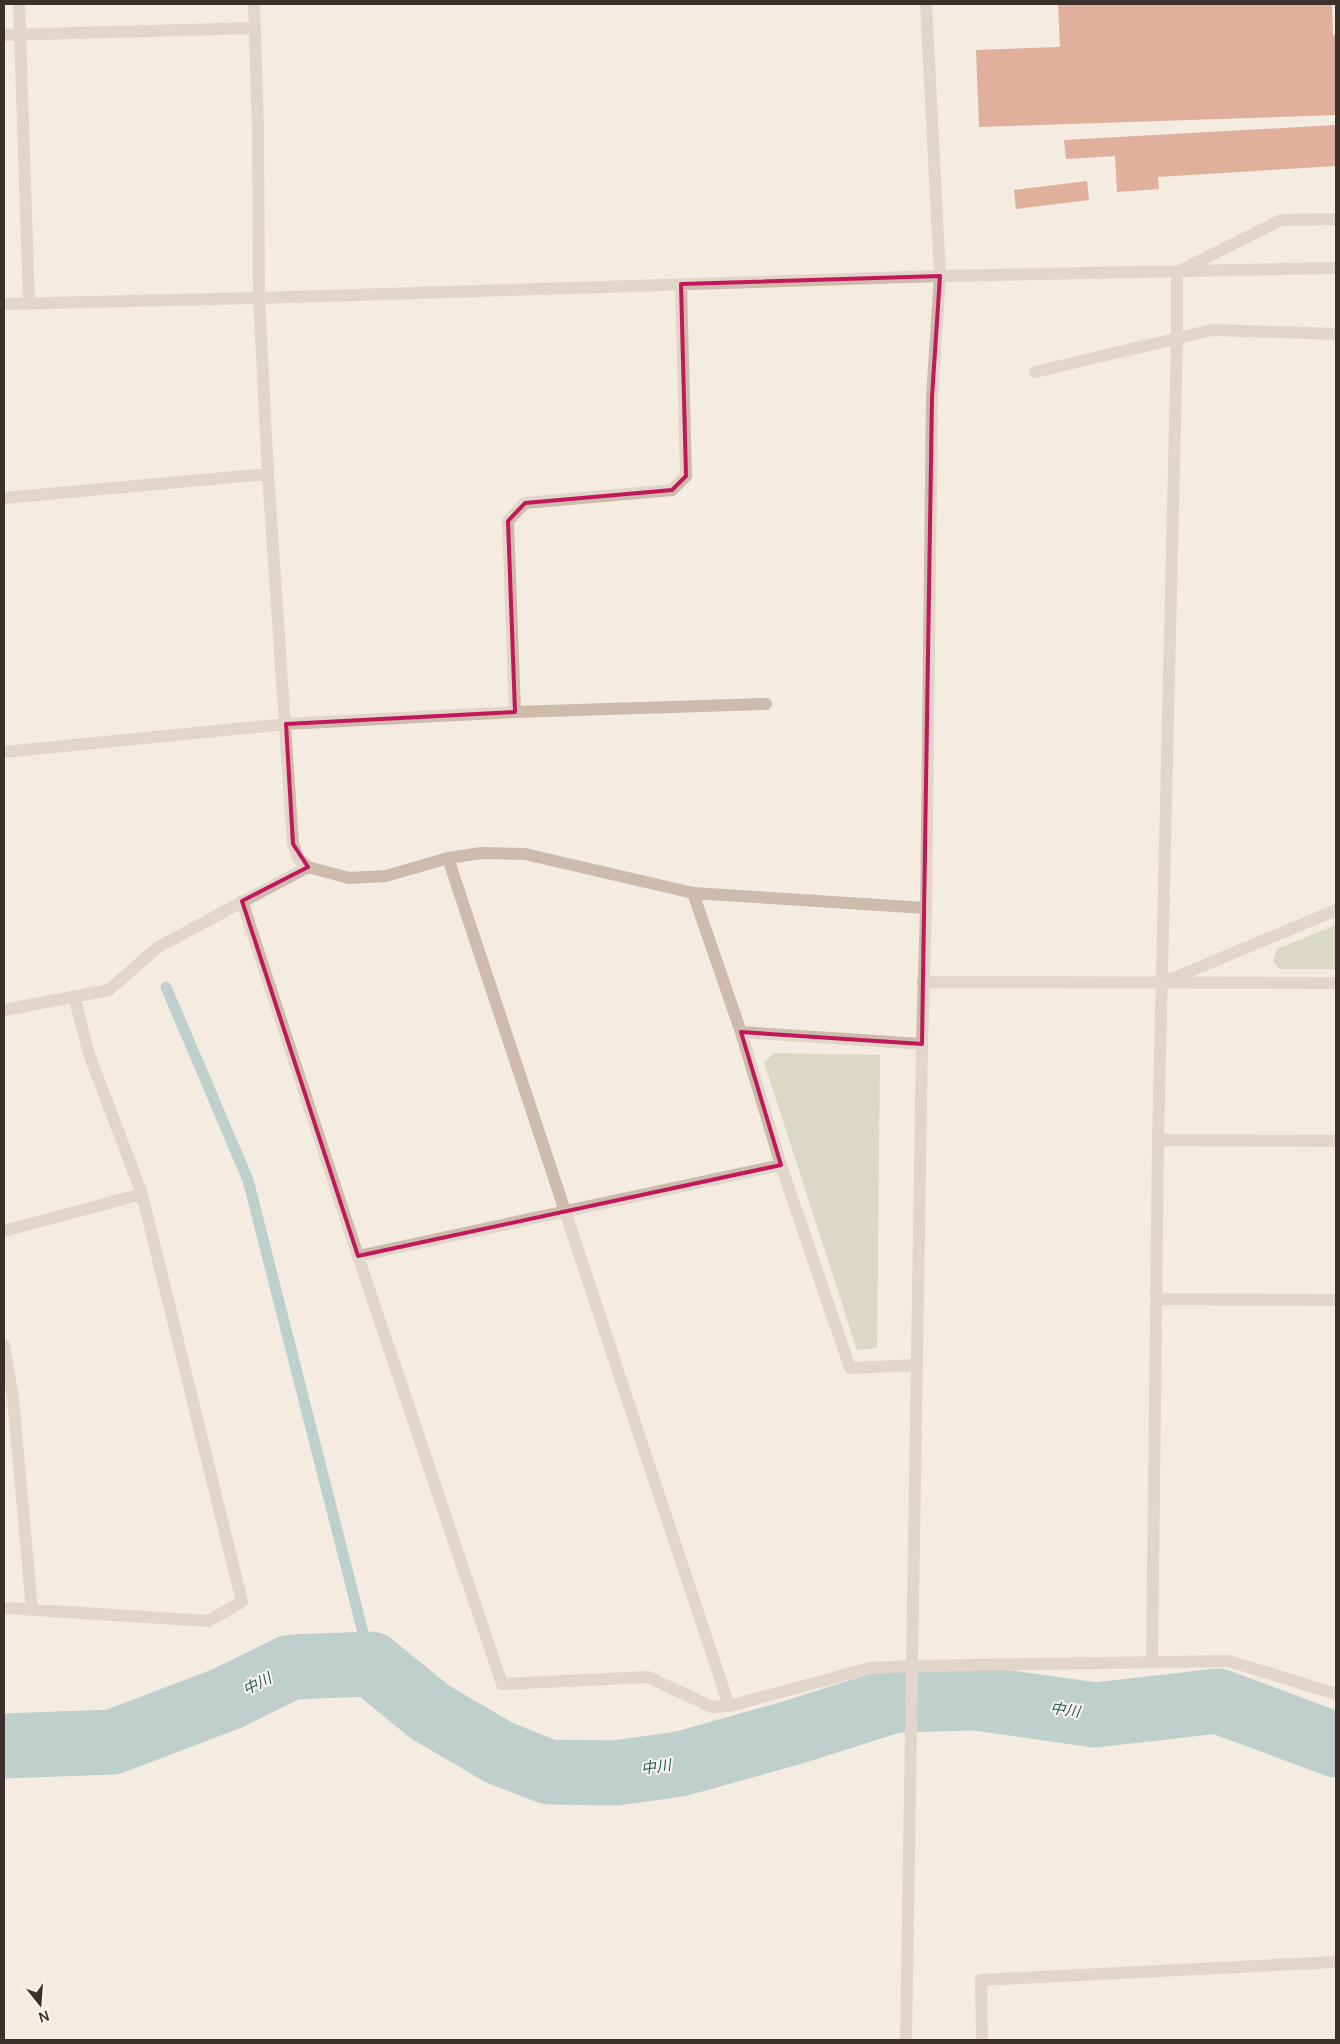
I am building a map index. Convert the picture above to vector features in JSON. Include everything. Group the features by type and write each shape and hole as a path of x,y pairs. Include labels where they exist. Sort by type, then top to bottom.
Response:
{"street":[{"path":"19,4 29,304"},
{"path":"254,4 259,298 268,474 293,844 298,858 308,867 349,878 386,876 448,858 481,853 525,854 693,893 926,908"},
{"path":"906,2040 923,982 926,908 932,397 940,276 926,4"},
{"path":"4,35 255,28"},
{"path":"1177,272 1280,220 1336,219"},
{"path":"4,304 259,298 940,276 1336,268"},
{"path":"1152,1662 1158,1140 1177,272"},
{"path":"515,712 508,521 525,503 672,490 686,476 681,284"},
{"path":"1035,372 1212,330 1336,334"},
{"path":"4,498 268,474"},
{"path":"4,752 286,724 515,712 766,704"},
{"path":"448,858 729,1706"},
{"path":"4,1010 109,990 158,947 308,867"},
{"path":"693,893 741,1032 781,1165 850,1368 917,1365"},
{"path":"242,901 358,1256 502,1684 648,1677 712,1707 729,1706 870,1668 1229,1661 1336,1694"},
{"path":"1162,983 1336,910"},
{"path":"923,982 1336,983"},
{"path":"4,1608 208,1621 242,1602 142,1194 89,1054 74,996"},
{"path":"741,1032 922,1044"},
{"path":"1158,1140 1336,1141"},
{"path":"358,1256 781,1165"},
{"path":"4,1231 142,1194"},
{"path":"1157,1299 1336,1300"},
{"path":"4,1345 13,1398 32,1610"},
{"path":"982,2040 981,1980 1336,1962"}],"highlighted area":[{"path":"940,276 932,397 922,1044 741,1032 781,1165 358,1256 242,901 308,867 293,844 286,724 515,712 508,521 525,503 672,490 686,476 681,284"}],"green space":[{"path":"1336,925 1336,969 1279,969 1273,961 1277,949"},
{"path":"774,1053 880,1055 877,1348 857,1350 764,1062"}],"building":[{"path":"1058,4 1332,4 1333,35 1336,35 1336,115 979,127 976,50 1060,47"},
{"path":"1336,125 1336,166 1158,177 1159,189 1117,192 1115,156 1066,159 1064,140"},
{"path":"1087,181 1089,200 1016,209 1014,190"}],"waterway":[{"path":"166,987 248,1180 371,1664"},
{"name":"中川","path":"4,1746 113,1742 228,1698 291,1667 371,1664 430,1712 500,1753 549,1772 615,1773 680,1764 791,1733 895,1700 976,1698 1095,1715 1218,1701 1336,1745"}]}
